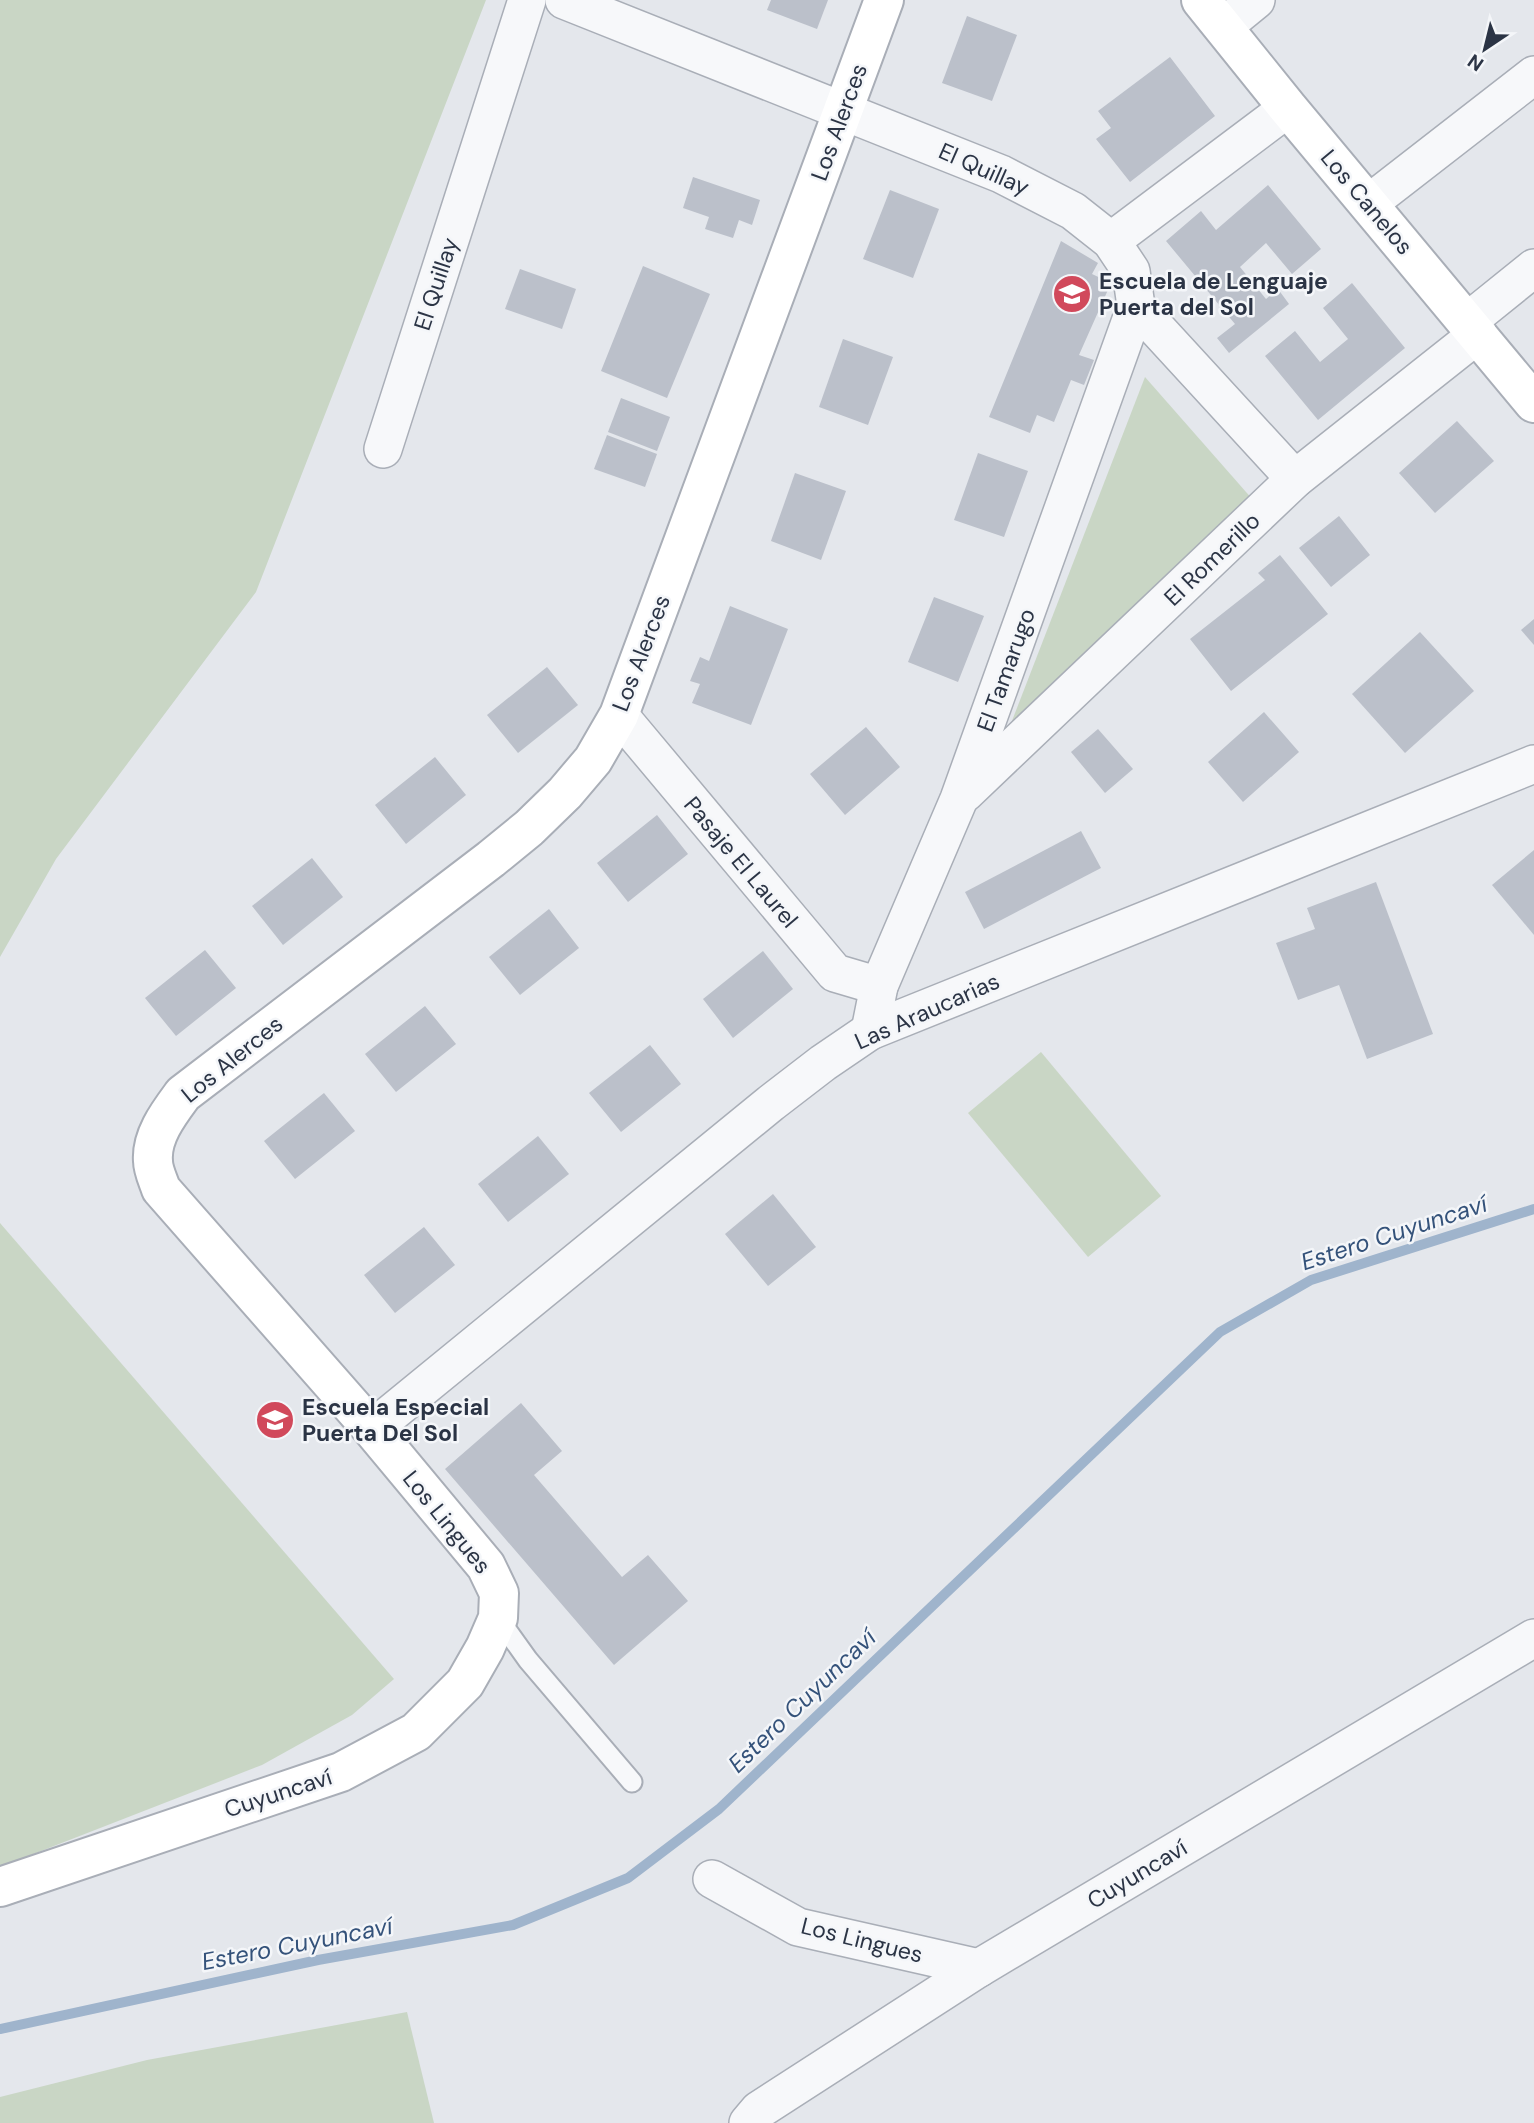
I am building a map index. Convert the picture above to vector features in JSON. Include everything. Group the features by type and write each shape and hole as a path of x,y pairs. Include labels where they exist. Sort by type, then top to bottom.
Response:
{"street":[{"name":"El Quillay","path":"383,449 527,0"},
{"name":"El Quillay","path":"565,0 1001,174 1073,211 1111,241 1131,271 1136,306"},
{"name":"Los Alerces","path":"158,1136 167,1115 183,1094 491,859 565,793 593,760 619,715 884,0"},
{"path":"1212,14 1256,0"},
{"name":"Los Canelos","path":"1212,14 1534,403"},
{"path":"1368,204 1534,75"},
{"path":"1111,241 1288,108"},
{"name":"El Romerillo","path":"959,799 1295,480 1472,328 1534,268"},
{"path":"1136,306 1295,480"},
{"name":"El Tamarugo","path":"870,1031 879,986 959,799 1136,306"},
{"name":"Pasaje El Laurel","path":"619,715 835,973 879,986"},
{"name":"Las Araucarias","path":"372,1429 771,1103 822,1063 870,1031 1534,764"},
{"name":"Los Lingues","path":"158,1136 153,1161 161,1189 372,1429 486,1566 499,1593 498,1618"},
{"name":"Cuyuncaví","path":"0,1887 341,1772 416,1732 465,1682 485,1648 498,1618"},
{"name":"Cuyuncaví","path":"748,2123 759,2110 979,1968 1534,1638"},
{"name":"Los Lingues","path":"712,1879 798,1927 979,1968"}],"lane":[{"name":"Los Lingues","path":"498,1618 528,1660 632,1782"}],"green space":[{"path":"0,0 486,0 256,592 56,859 0,957"},
{"path":"1145,377 1268,517 1010,726"},
{"path":"1041,1052 1161,1196 1088,1257 968,1113"},
{"path":"0,1223 394,1679 352,1715 262,1765 0,1867"},
{"path":"407,2012 434,2123 0,2123 0,2097 147,2060"}],"building":[{"path":"771,0 828,0 817,29 767,10"},
{"path":"967,16 1017,35 992,101 942,83"},
{"path":"1170,57 1215,116 1130,182 1096,139 1111,128 1098,111"},
{"path":"693,177 760,200 752,225 739,220 733,238 705,229 709,217 683,208"},
{"path":"1268,185 1321,249 1292,274 1266,243 1240,267 1266,299 1278,289 1289,304 1229,353 1217,338 1235,324 1166,241 1201,211 1216,230"},
{"path":"890,190 939,209 913,278 863,259"},
{"path":"1061,241 1098,263 1092,274 1111,283 1079,355 1094,360 1084,385 1071,380 1054,422 1037,415 1030,433 989,417"},
{"path":"643,266 710,294 667,398 601,371"},
{"path":"520,269 576,289 562,329 505,309"},
{"path":"1352,283 1405,348 1318,420 1265,356 1295,331 1320,362 1348,339 1323,308"},
{"path":"843,339 893,357 868,425 819,407"},
{"path":"621,398 670,417 657,451 608,432"},
{"path":"1457,421 1494,461 1435,513 1399,473"},
{"path":"607,435 657,454 645,487 594,469"},
{"path":"978,453 1028,471 1004,537 954,520"},
{"path":"795,473 846,491 821,560 771,541"},
{"path":"1339,516 1370,555 1331,587 1299,548"},
{"path":"1280,555 1328,614 1231,691 1190,639 1265,580 1258,573"},
{"path":"934,597 984,616 958,682 908,662"},
{"path":"730,606 788,629 751,725 692,703 700,684 690,681 700,657 709,661"},
{"path":"1534,619 1534,645 1521,630"},
{"path":"1420,632 1474,691 1405,753 1352,694"},
{"path":"547,667 578,705 518,753 487,715"},
{"path":"1264,712 1299,752 1243,802 1208,762"},
{"path":"866,727 900,767 845,815 810,774"},
{"path":"1098,729 1133,769 1105,793 1071,752"},
{"path":"435,757 466,795 406,844 375,805"},
{"path":"657,815 688,854 628,902 597,863"},
{"path":"1081,831 1101,868 984,929 965,892"},
{"path":"1534,850 1534,935 1492,885"},
{"path":"312,858 343,897 283,945 252,906"},
{"path":"1376,882 1433,1034 1367,1059 1339,985 1298,1000 1276,943 1315,929 1307,908"},
{"path":"549,909 579,948 520,995 489,957"},
{"path":"205,950 236,988 176,1036 145,998"},
{"path":"763,951 793,989 733,1038 703,999"},
{"path":"425,1006 456,1044 396,1092 365,1054"},
{"path":"650,1045 681,1084 621,1132 589,1093"},
{"path":"324,1093 355,1131 295,1179 264,1141"},
{"path":"538,1136 569,1174 508,1222 478,1184"},
{"path":"773,1194 816,1247 768,1286 725,1234"},
{"path":"424,1227 455,1265 395,1313 364,1275"},
{"path":"521,1403 562,1451 534,1475 622,1577 648,1555 688,1601 614,1665 445,1469"}],"waterway":[{"name":"Estero Cuyuncaví","path":"0,2029 318,1960 513,1925 628,1878 719,1809 1220,1332 1311,1280 1534,1209"}],"place":[{"name":"Escuela de Lenguaje Puerta del Sol","path":"1072,294"},
{"name":"Escuela Especial Puerta Del Sol","path":"275,1420"}]}
